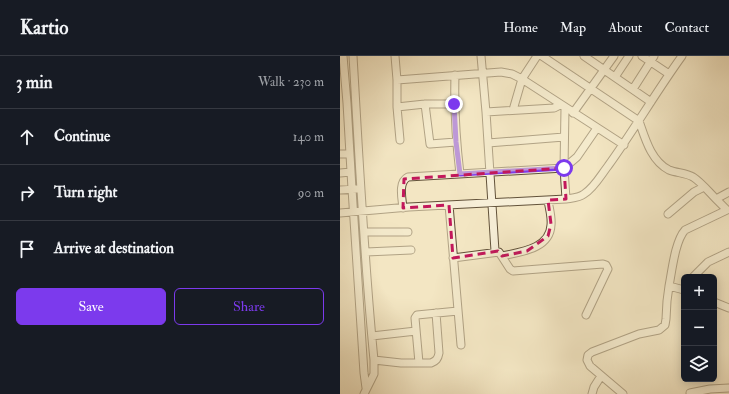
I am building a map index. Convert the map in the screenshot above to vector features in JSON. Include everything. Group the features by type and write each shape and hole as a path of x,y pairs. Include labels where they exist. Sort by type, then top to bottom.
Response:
{"street":[{"path":"343,56 365,391"},
{"path":"353,56 360,189 374,360 374,374 365,391"},
{"path":"395,56 400,140"},
{"path":"481,56 495,251"},
{"path":"513,110 522,79 537,56"},
{"path":"542,56 639,120 644,137 651,152 662,166 671,171 688,174 695,178 728,212 685,230 683,233 678,246 669,286 665,325 658,330 639,334 592,352 588,355 588,363 601,376 624,394"},
{"path":"573,113 614,56"},
{"path":"615,77 629,56"},
{"path":"642,56 652,59 669,74"},
{"path":"340,214 403,208 566,199 584,194 591,188 624,145 682,56"},
{"path":"587,57 651,102"},
{"path":"633,89 652,59"},
{"path":"397,80 482,73 512,74 624,145"},
{"path":"455,75 454,104 456,142 460,174"},
{"path":"397,107 425,104 454,104"},
{"path":"425,104 430,144 456,142"},
{"path":"486,112 554,108 563,106"},
{"path":"563,106 566,199"},
{"path":"340,117 348,116"},
{"path":"403,208 402,182 408,177 564,168 577,157 597,128"},
{"path":"340,136 348,136"},
{"path":"488,143 564,137"},
{"path":"340,154 350,154"},
{"path":"340,173 351,172"},
{"path":"668,214 694,192 704,187"},
{"path":"340,190 360,189"},
{"path":"716,199 729,192"},
{"path":"502,256 527,251 539,245 548,236 551,224 548,200"},
{"path":"449,205 452,258 461,345"},
{"path":"364,232 408,232"},
{"path":"366,252 411,250"},
{"path":"452,258 495,251 499,252 510,269 513,271 606,265 608,269 586,316"},
{"path":"695,274 708,262 729,252"},
{"path":"669,286 681,289"},
{"path":"717,303 729,308"},
{"path":"419,363 415,318 417,315 458,311"},
{"path":"374,360 401,363 431,363 438,359 440,353 436,313"},
{"path":"372,336 416,331"},
{"path":"592,394 594,387 601,376"},
{"path":"690,393 710,389 729,388"}],"highlighted area":[{"path":"564,168 566,199 548,200 551,224 548,236 527,251 502,256 498,251 453,258 449,205 403,208 404,179"}],"route":[{"path":"454,104 456,142 460,174 564,168"}]}
